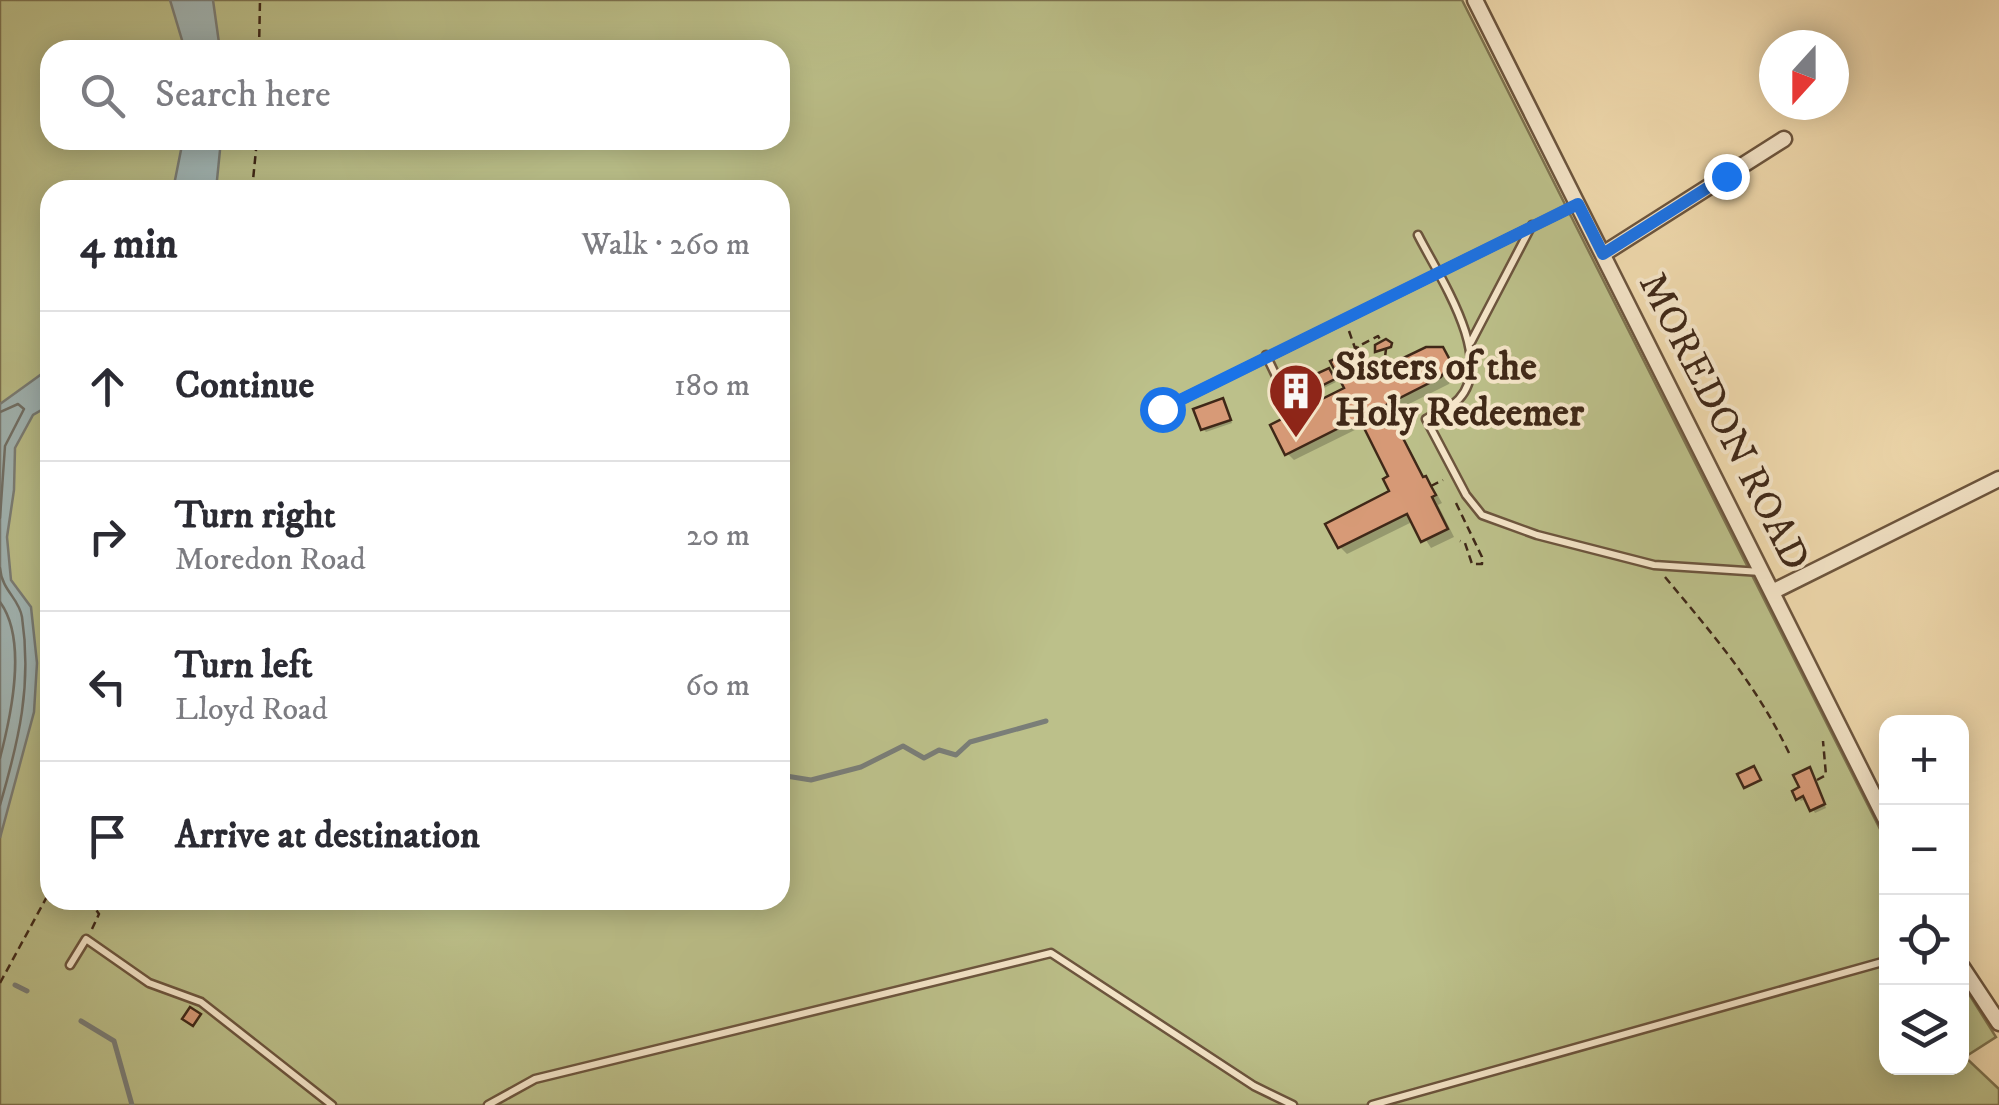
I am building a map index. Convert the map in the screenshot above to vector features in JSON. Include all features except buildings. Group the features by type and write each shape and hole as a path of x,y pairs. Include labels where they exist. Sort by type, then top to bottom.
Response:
{"street":[{"name":"MOREDON ROAD","path":"1475,0 1879,806"},
{"path":"1603,254 1784,139"},
{"path":"1772,592 1999,479"},
{"path":"1969,977 1999,1023"}],"lane":[{"path":"1162,409 1578,204"},
{"path":"1470,343 1532,225"},
{"path":"1418,235 1470,343 1473,368 1458,401 1426,419 1466,496 1482,514 1654,565 1762,572"},
{"path":"1266,356 1290,404"},
{"path":"70,964 86,939 149,982 200,1002 332,1105"},
{"path":"488,1105 536,1078 1051,953 1254,1086 1292,1105"},
{"path":"1372,1105 1879,963"}],"path":[{"path":"259,40 260,0"},
{"path":"253,180 256,150"},
{"path":"1353,314 1356,327 1348,332 1355,348 1378,336 1381,342"},
{"path":"1374,375 1374,364 1385,357 1386,350"},
{"path":"1389,403 1404,415 1416,414"},
{"path":"1431,486 1448,477"},
{"path":"1452,495 1482,564 1472,564 1465,543 1460,541"},
{"path":"1654,565 1768,708 1790,755"},
{"path":"1816,780 1826,775 1824,741"},
{"path":"0,983 40,910"},
{"path":"86,939 99,914 96,910"}],"green space":[{"path":"0,0 1462,0 1879,827 1879,1075 1969,1075 1969,1061 1999,1089 1999,1105 0,1105"},
{"path":"1969,994 1996,1037 1969,1054"}],"water":[{"path":"170,0 213,0 219,40 182,40"},
{"path":"181,150 220,150 217,180 175,180"},
{"path":"40,375 40,411 33,415 15,448 7,537 11,580 31,607 37,663 34,712 0,838 0,404"}],"waterway":[{"path":"790,777 811,780 861,767 903,746 924,758 939,750 956,755 970,742 1046,721"},
{"path":"15,985 27,991"},
{"path":"81,1021 114,1041 132,1105"}],"place":[{"name":"Sisters of the Holy Redeemer","path":"1296,440"}],"route":[{"path":"1162,409 1578,204 1603,254 1726,176"}]}
